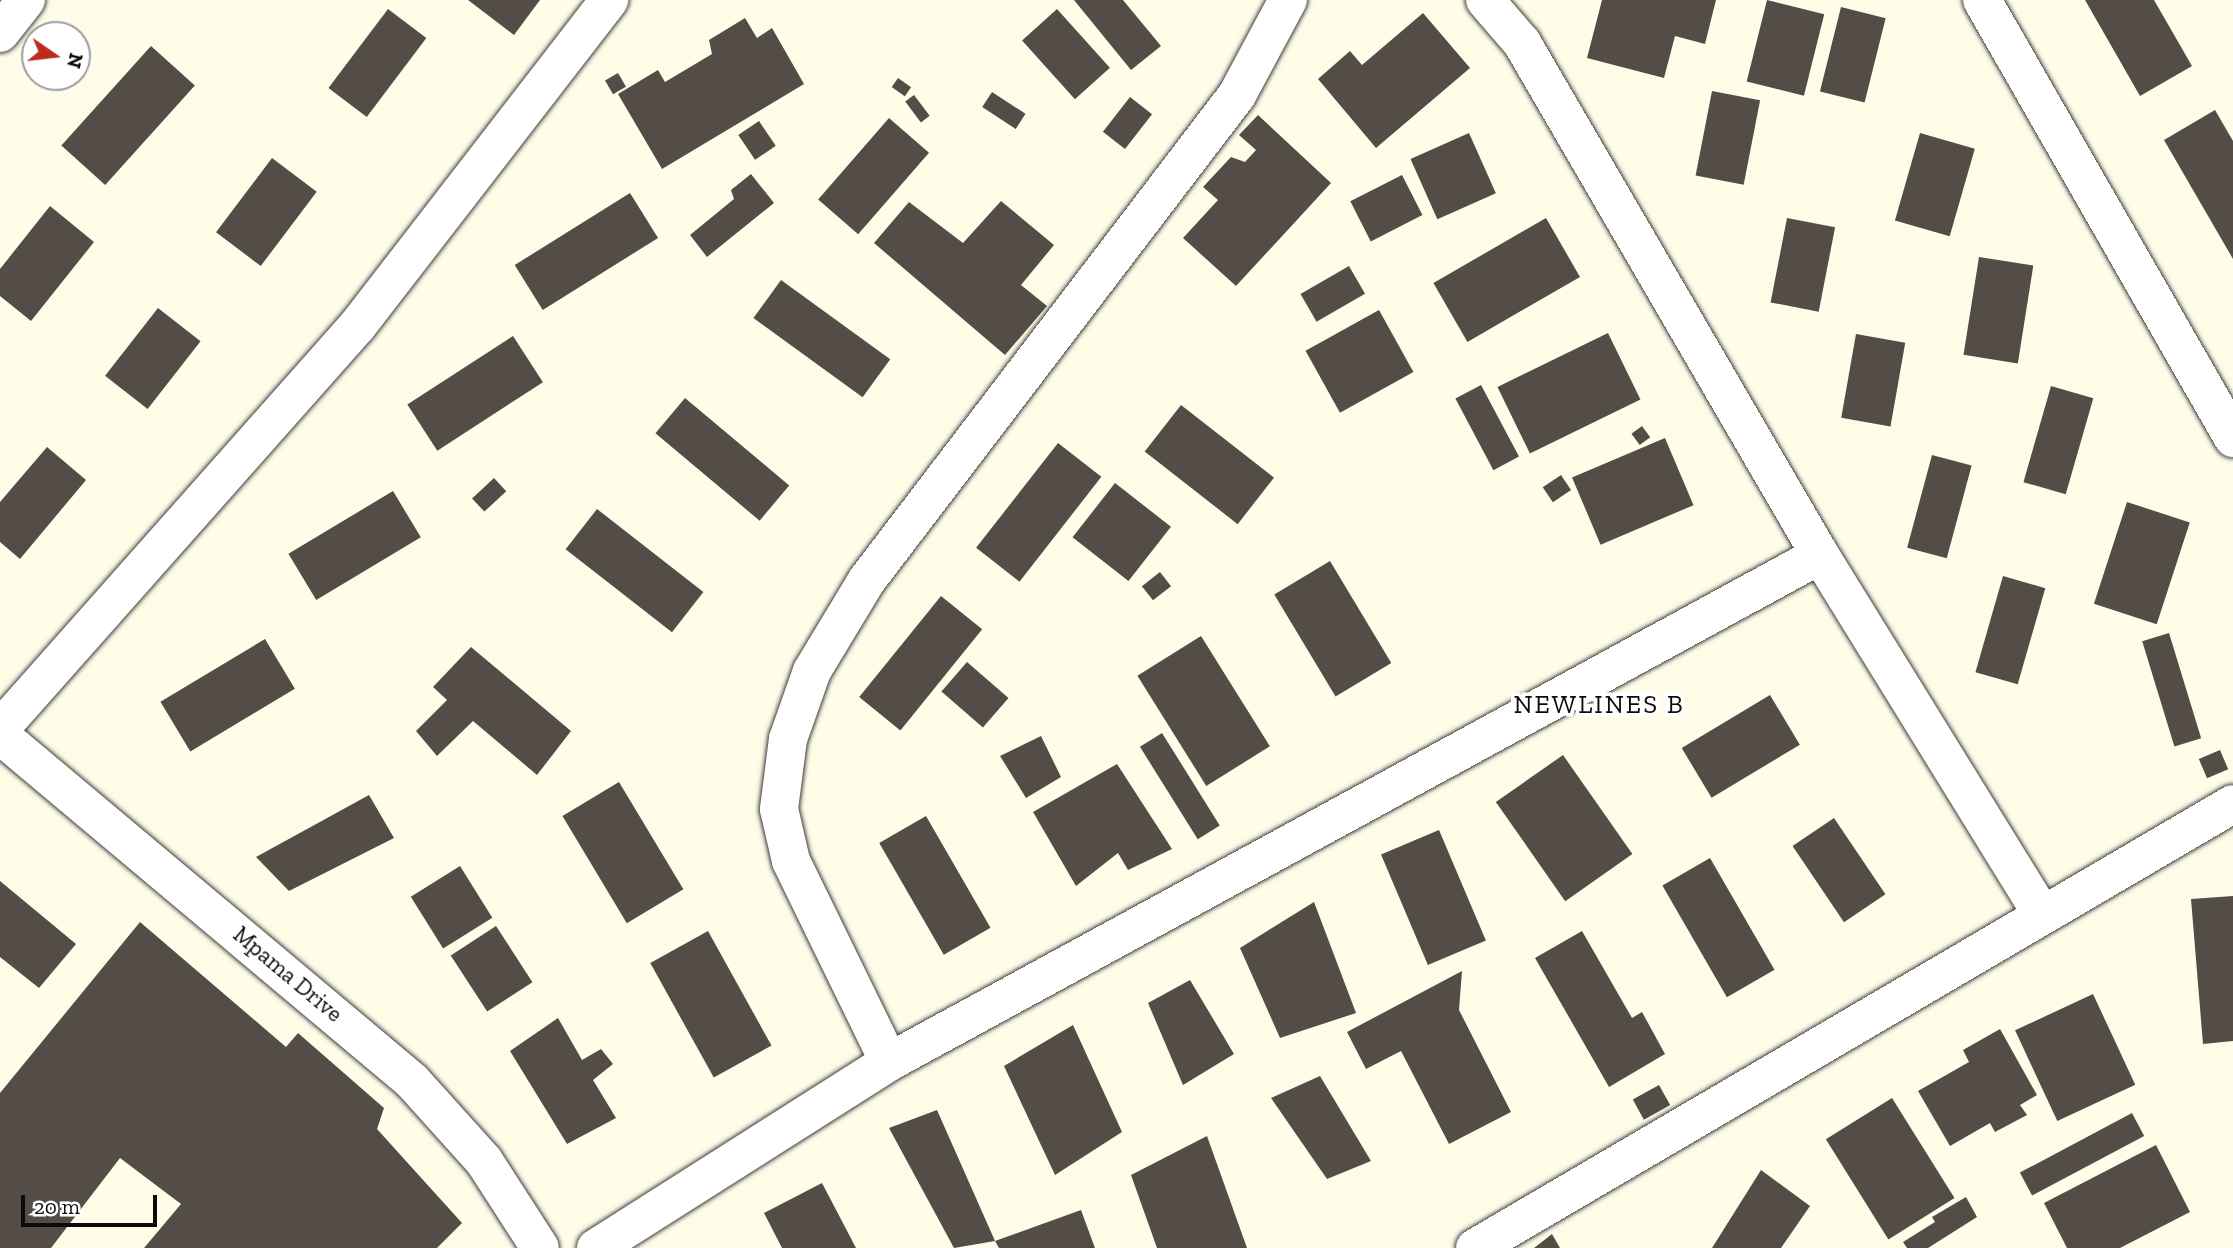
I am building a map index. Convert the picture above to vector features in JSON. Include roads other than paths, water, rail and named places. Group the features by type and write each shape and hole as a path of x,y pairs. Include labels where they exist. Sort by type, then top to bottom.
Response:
{"street":[{"path":"0,33 26,0"},
{"path":"0,729 358,325 609,0"},
{"path":"889,1062 790,861 779,809 788,739 811,671 867,580 1237,95 1288,0"},
{"path":"1485,0 1522,43 1820,555 2042,915"},
{"path":"1982,0 2233,438"},
{"path":"596,1248 889,1062 1820,555"},
{"name":"Mpama Drive","path":"0,735 412,1081 484,1161 540,1248"},
{"path":"1475,1248 2233,804"}],"district":[{"name":"NEWLINES B","path":"1599,705"}]}
